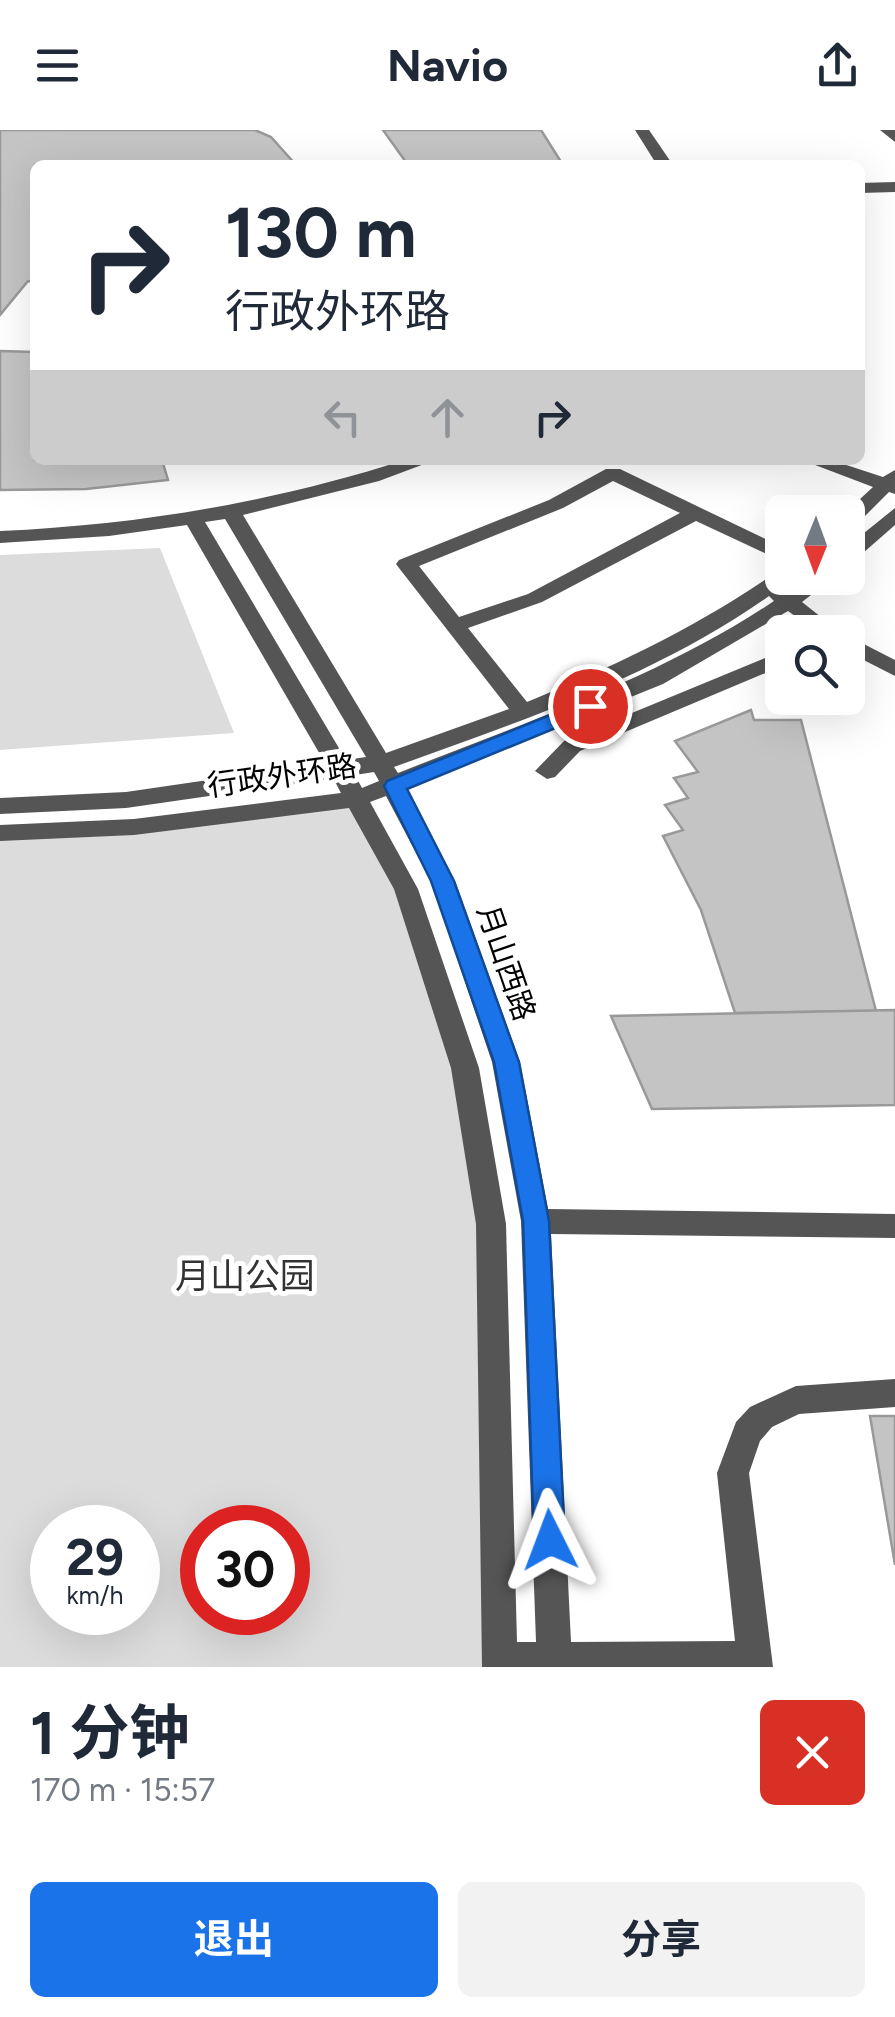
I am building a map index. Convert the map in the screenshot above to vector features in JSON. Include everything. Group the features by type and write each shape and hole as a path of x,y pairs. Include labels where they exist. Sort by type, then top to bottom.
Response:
{"street":[{"path":"642,130 662,160"},
{"path":"887,130 895,138"},
{"path":"865,188 895,187"},
{"path":"865,202 895,202"},
{"path":"0,537 76,534 194,521 337,490 410,465"},
{"path":"830,465 893,483"},
{"path":"523,712 406,564 556,504 613,473 765,546"},
{"path":"865,507 893,483"},
{"path":"456,625 535,598 696,513"},
{"name":"月山西路","path":"232,514 388,774 443,881 506,1062 536,1221 555,1663"},
{"path":"865,541 895,514"},
{"path":"194,521 340,768 406,889 465,1068 491,1224 500,1663 754,1663 733,1473 747,1433 761,1417 796,1400 895,1393"},
{"name":"行政外环路","path":"0,833 134,827 356,799 388,774 640,663 765,589"},
{"path":"784,595 807,615"},
{"name":"行政外环路","path":"0,806 126,800 340,768 388,774 655,679 799,595"},
{"path":"865,652 895,669"},
{"path":"547,772 572,746 765,665"},
{"path":"536,1221 895,1226"}],"green space":[{"path":"160,548 234,733 0,750 0,555"},
{"name":"月山公园","path":"356,799 406,889 491,1224 500,1667 0,1667 0,833"}],"building":[{"path":"0,130 255,130 271,137 292,160 30,160 30,281 0,315"},
{"path":"383,130 541,130 560,160 404,160"},
{"path":"0,351 30,352 30,465 164,465 168,480 86,489 0,490"},
{"path":"751,710 754,720 801,720 876,1011 735,1013 701,910 663,836 683,830 665,805 688,798 674,778 698,772 675,741"},
{"path":"895,1010 895,1105 652,1109 611,1016"},
{"path":"870,1416 895,1416 895,1565"}],"route":[{"path":"550,1540 536,1221 506,1062 443,881 394,786 590,706"}]}
